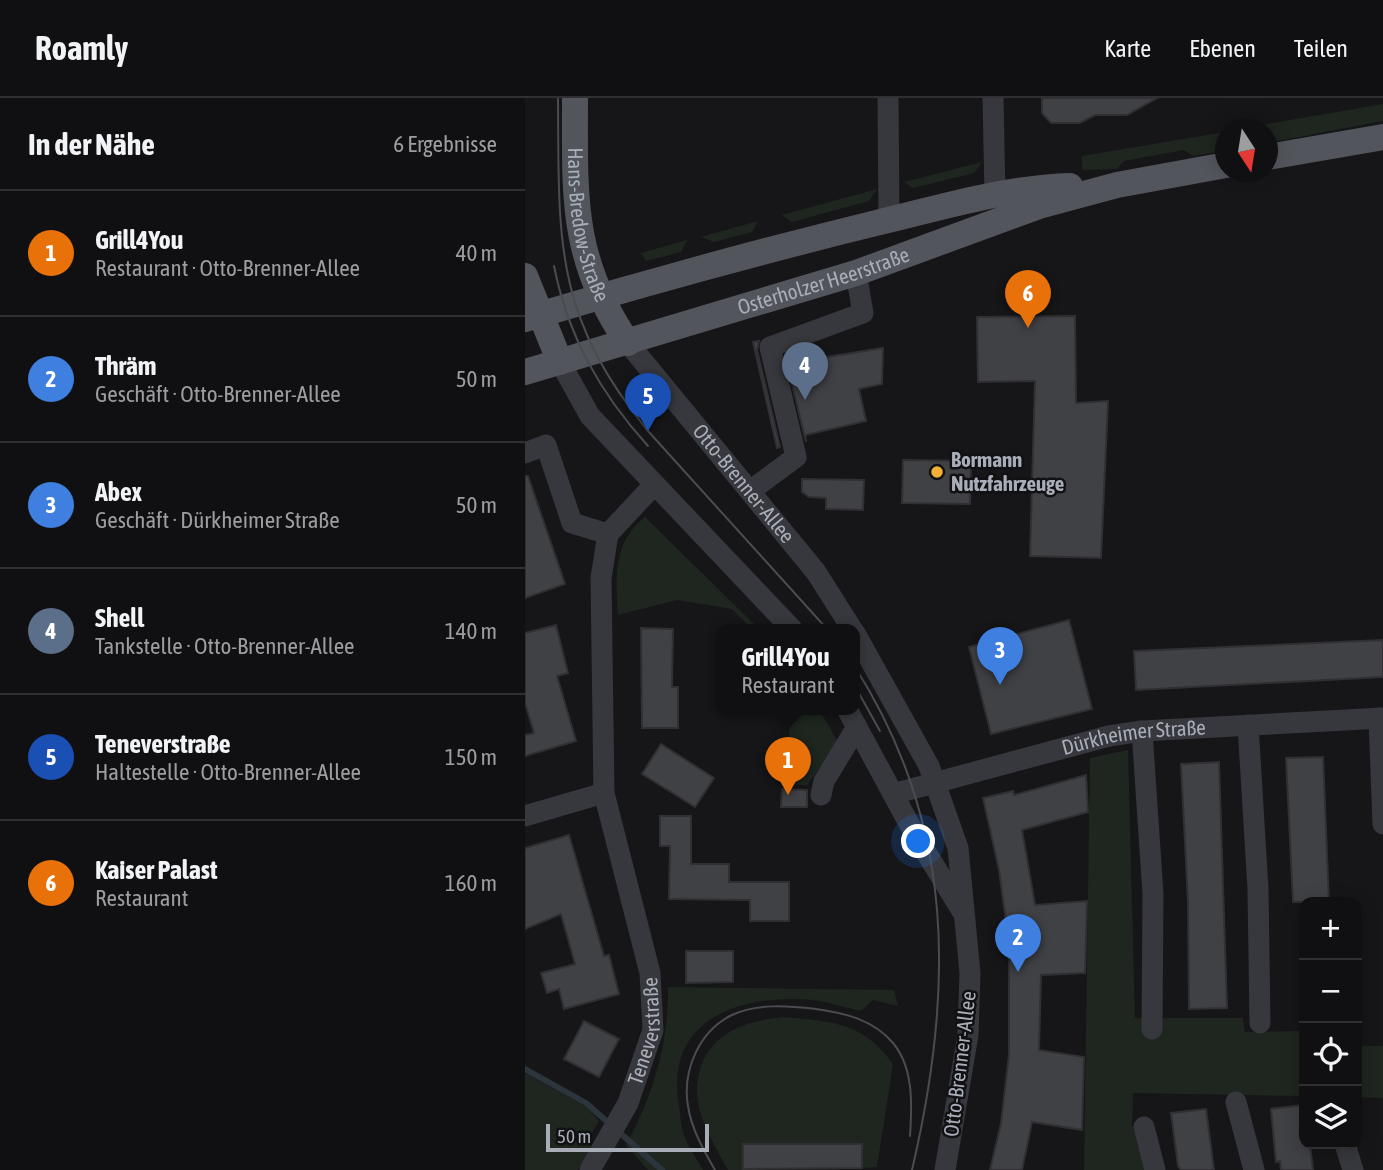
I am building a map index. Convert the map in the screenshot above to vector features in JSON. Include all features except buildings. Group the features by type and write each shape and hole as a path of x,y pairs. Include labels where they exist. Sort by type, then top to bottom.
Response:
{"main road":[{"name":"Hans-Bredow-Straße","path":"575,98 575,208 580,237 600,297 628,343"},
{"path":"1278,155 1383,136"},
{"name":"Osterholzer Heerstraße","path":"525,372 856,273 1039,205 1117,185 1215,167"},
{"name":"Osterholzer Heerstraße","path":"533,316 888,220 995,195 1032,187 1117,185"},
{"path":"525,276 533,316 560,362"}],"street":[{"path":"888,98 888,220"},
{"path":"993,98 995,195"},
{"path":"750,491 796,457 770,346 863,313 856,273"},
{"name":"Otto-Brenner-Allee","path":"628,343 816,572 849,624"},
{"path":"560,362 590,416 787,624"},
{"path":"525,453 546,445 572,523 608,534 655,485"},
{"name":"Teneverstraße","path":"590,1170 628,1104 653,1030 650,973 604,793 601,578 608,534"},
{"name":"Otto-Brenner-Allee","path":"860,643 936,781 958,848 970,973 968,1035 945,1170"},
{"path":"821,794 824,781 852,718"},
{"name":"Otto-Brenner-Allee","path":"852,718 893,794 965,915"},
{"path":"1381,718 1383,824"},
{"name":"Dürkheimer Straße","path":"893,794 1109,736 1142,731 1381,718"},
{"path":"1248,725 1258,889 1260,1023"},
{"path":"1142,731 1153,894 1152,1030"},
{"path":"525,816 604,793"},
{"path":"1235,1102 1254,1170"},
{"path":"1144,1126 1155,1170"},
{"path":"1347,1149 1353,1170"}],"shaded area":[{"path":"1383,104 1383,121 1278,141 1278,122"},
{"path":"1215,134 1215,152 1193,156 1184,150 1124,161 1117,169 1082,170 1082,156"},
{"path":"982,162 974,173 913,188 904,182"},
{"path":"877,189 869,201 792,222 782,215"},
{"path":"758,221 752,232 714,242 701,237"},
{"path":"687,240 681,252 646,261 641,253"},
{"path":"645,517 754,624 747,624 732,609 677,600 618,615 618,561 621,549 634,527"},
{"path":"786,715 822,715 838,742 807,785 783,785 790,726"},
{"path":"1128,750 1135,1018 1243,1018 1245,1032 1299,1031 1299,1096 1133,1093 1132,1125 1145,1170 1084,1170 1090,758"},
{"path":"668,987 894,990 898,1006 873,1000 861,1011 814,1000 787,999 760,1001 736,1007 714,1017 696,1032 684,1051 678,1075 683,1129 703,1170 648,1170 626,1145 644,1107 657,1068 666,1028"},
{"path":"786,1017 833,1023 859,1032 882,1050 893,1064 877,1167 862,1168 861,1144 744,1144 757,1170 728,1170 707,1130 700,1109 697,1088 700,1070 706,1055 726,1034 754,1022"},
{"path":"1362,1046 1383,1046 1383,1098 1362,1097"},
{"path":"525,1073 585,1106 599,1121 586,1142 592,1147 578,1170 525,1170"}],"waterway":[{"path":"525,1069 586,1103 662,1170"}],"tram line":[{"path":"558,98 562,235 578,312 594,350 617,389 648,431 822,624"},
{"path":"554,266 568,316 588,362 615,405 648,446"},
{"path":"860,676 888,727 912,788 928,849 937,911 939,974 935,1038 926,1104 912,1170"},
{"path":"860,695 880,731"},
{"path":"715,1170 692,1123 687,1093 691,1066 702,1042 720,1022 741,1011 762,1007 784,1006 838,1013 868,1023 885,1035 900,1053 908,1076 911,1100 910,1136"}],"place":[{"name":"Kaiser Palast","path":"1028,328"},
{"name":"Shell","path":"805,400"},
{"name":"Teneverstraße","path":"648,431"},
{"name":"Bormann Nutzfahrzeuge","path":"937,472"},
{"name":"Abex","path":"1000,685"},
{"name":"Grill4You","path":"788,795"},
{"name":"Thräm","path":"1018,972"}]}
